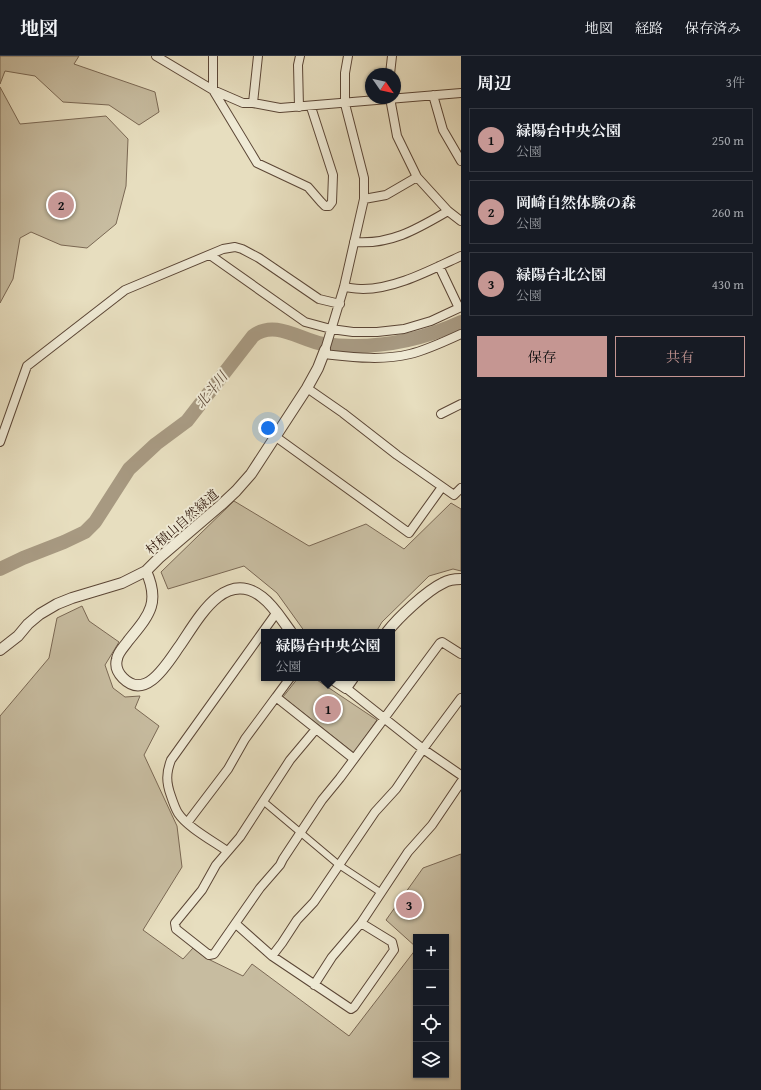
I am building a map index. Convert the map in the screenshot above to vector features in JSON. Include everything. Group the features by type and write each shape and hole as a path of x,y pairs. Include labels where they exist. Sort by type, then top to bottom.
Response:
{"street":[{"path":"156,56 169,60 213,90 243,103 254,103 280,108 311,107 365,102"},
{"path":"213,56 213,90 257,163 308,187 325,206 329,206 332,202 333,175 311,107"},
{"path":"254,103 258,56"},
{"path":"299,107 298,65 300,56"},
{"path":"348,56 345,73 345,104 364,178 364,199 340,304 330,331 325,352 347,357 383,358 411,354 461,334"},
{"path":"391,68 392,56"},
{"path":"401,98 461,93"},
{"path":"433,95 443,130 461,161"},
{"path":"391,104 397,136 417,177 448,211 461,221"},
{"path":"364,199 386,195 417,177"},
{"path":"354,242 369,243 387,240 415,229 448,211"},
{"path":"0,442 27,366 124,290 222,249 235,247 242,249 259,258 319,299 340,304"},
{"path":"210,255 305,322 330,331 377,332 404,329 431,321 460,308 439,266"},
{"path":"344,287 364,289 383,287 413,278 461,256"},
{"name":"村積山自然緑道","path":"0,650 18,636 28,624 40,614 57,604 122,583 146,571 236,491 251,474 276,437 307,388 325,352"},
{"path":"307,388 343,413 397,456 454,496 461,488"},
{"path":"441,414 461,404"},
{"path":"276,437 409,533 442,487"},
{"path":"146,571 153,589 152,604 147,616 121,650 116,660 119,674 132,684 145,684 158,675 206,607 223,593 235,589 252,591 262,596 277,612 289,629"},
{"path":"390,629 423,597 442,583 450,580 461,579"},
{"path":"265,629 277,612"},
{"path":"227,851 187,823 178,814 168,789 166,778 167,771 171,760 261,634"},
{"path":"316,729 290,760 240,837 216,865 202,890 175,923 174,926 176,929 208,954 212,955 236,924 260,888 280,865 330,789 440,643 442,642 461,654"},
{"path":"187,823 228,769 245,739 288,681"},
{"path":"336,681 423,749 461,774"},
{"path":"346,688 351,681"},
{"path":"276,696 354,759"},
{"path":"272,956 282,944 297,920 314,902 375,812 396,789 423,749 461,698"},
{"path":"314,985 332,957 361,923 380,892 408,852 432,825 461,782"},
{"path":"263,801 339,865 380,892"},
{"path":"236,924 272,956 351,1009 354,1008 394,950 392,942 361,923"}],"shaded area":[{"path":"0,56 79,56 74,64 155,92 159,112 139,125 109,105 63,102 35,76 5,71 0,84"},
{"path":"0,87 20,124 106,116 128,139 126,186 116,224 87,248 61,245 31,232 20,238 13,279 0,303"},
{"path":"234,501 309,546 366,524 404,549 451,503 461,509 461,571 453,569 429,576 382,622 378,629 303,629 277,593 244,566 168,589 161,572"},
{"path":"82,606 89,621 119,642 105,665 113,688 125,697 140,696 135,708 159,726 144,755 177,826 182,867 143,930 183,959 193,948 206,958 243,976 252,964 349,1036 413,953 413,1078 449,1078 449,934 413,934 413,944 386,920 423,868 461,854 461,1090 0,1090 0,716 49,658 57,618"},
{"path":"296,681 318,681 377,720 354,753 283,697"}],"waterway":[{"name":"北斗川","path":"0,569 85,532 95,522 129,469 156,444 187,421 253,336 261,331 279,330 323,344 359,346 394,343 428,335 461,322"}],"place":[{"name":"岡崎自然体験の森","path":"61,205"},
{"name":"緑陽台中央公園","path":"328,709"},
{"name":"緑陽台北公園","path":"409,905"}]}
